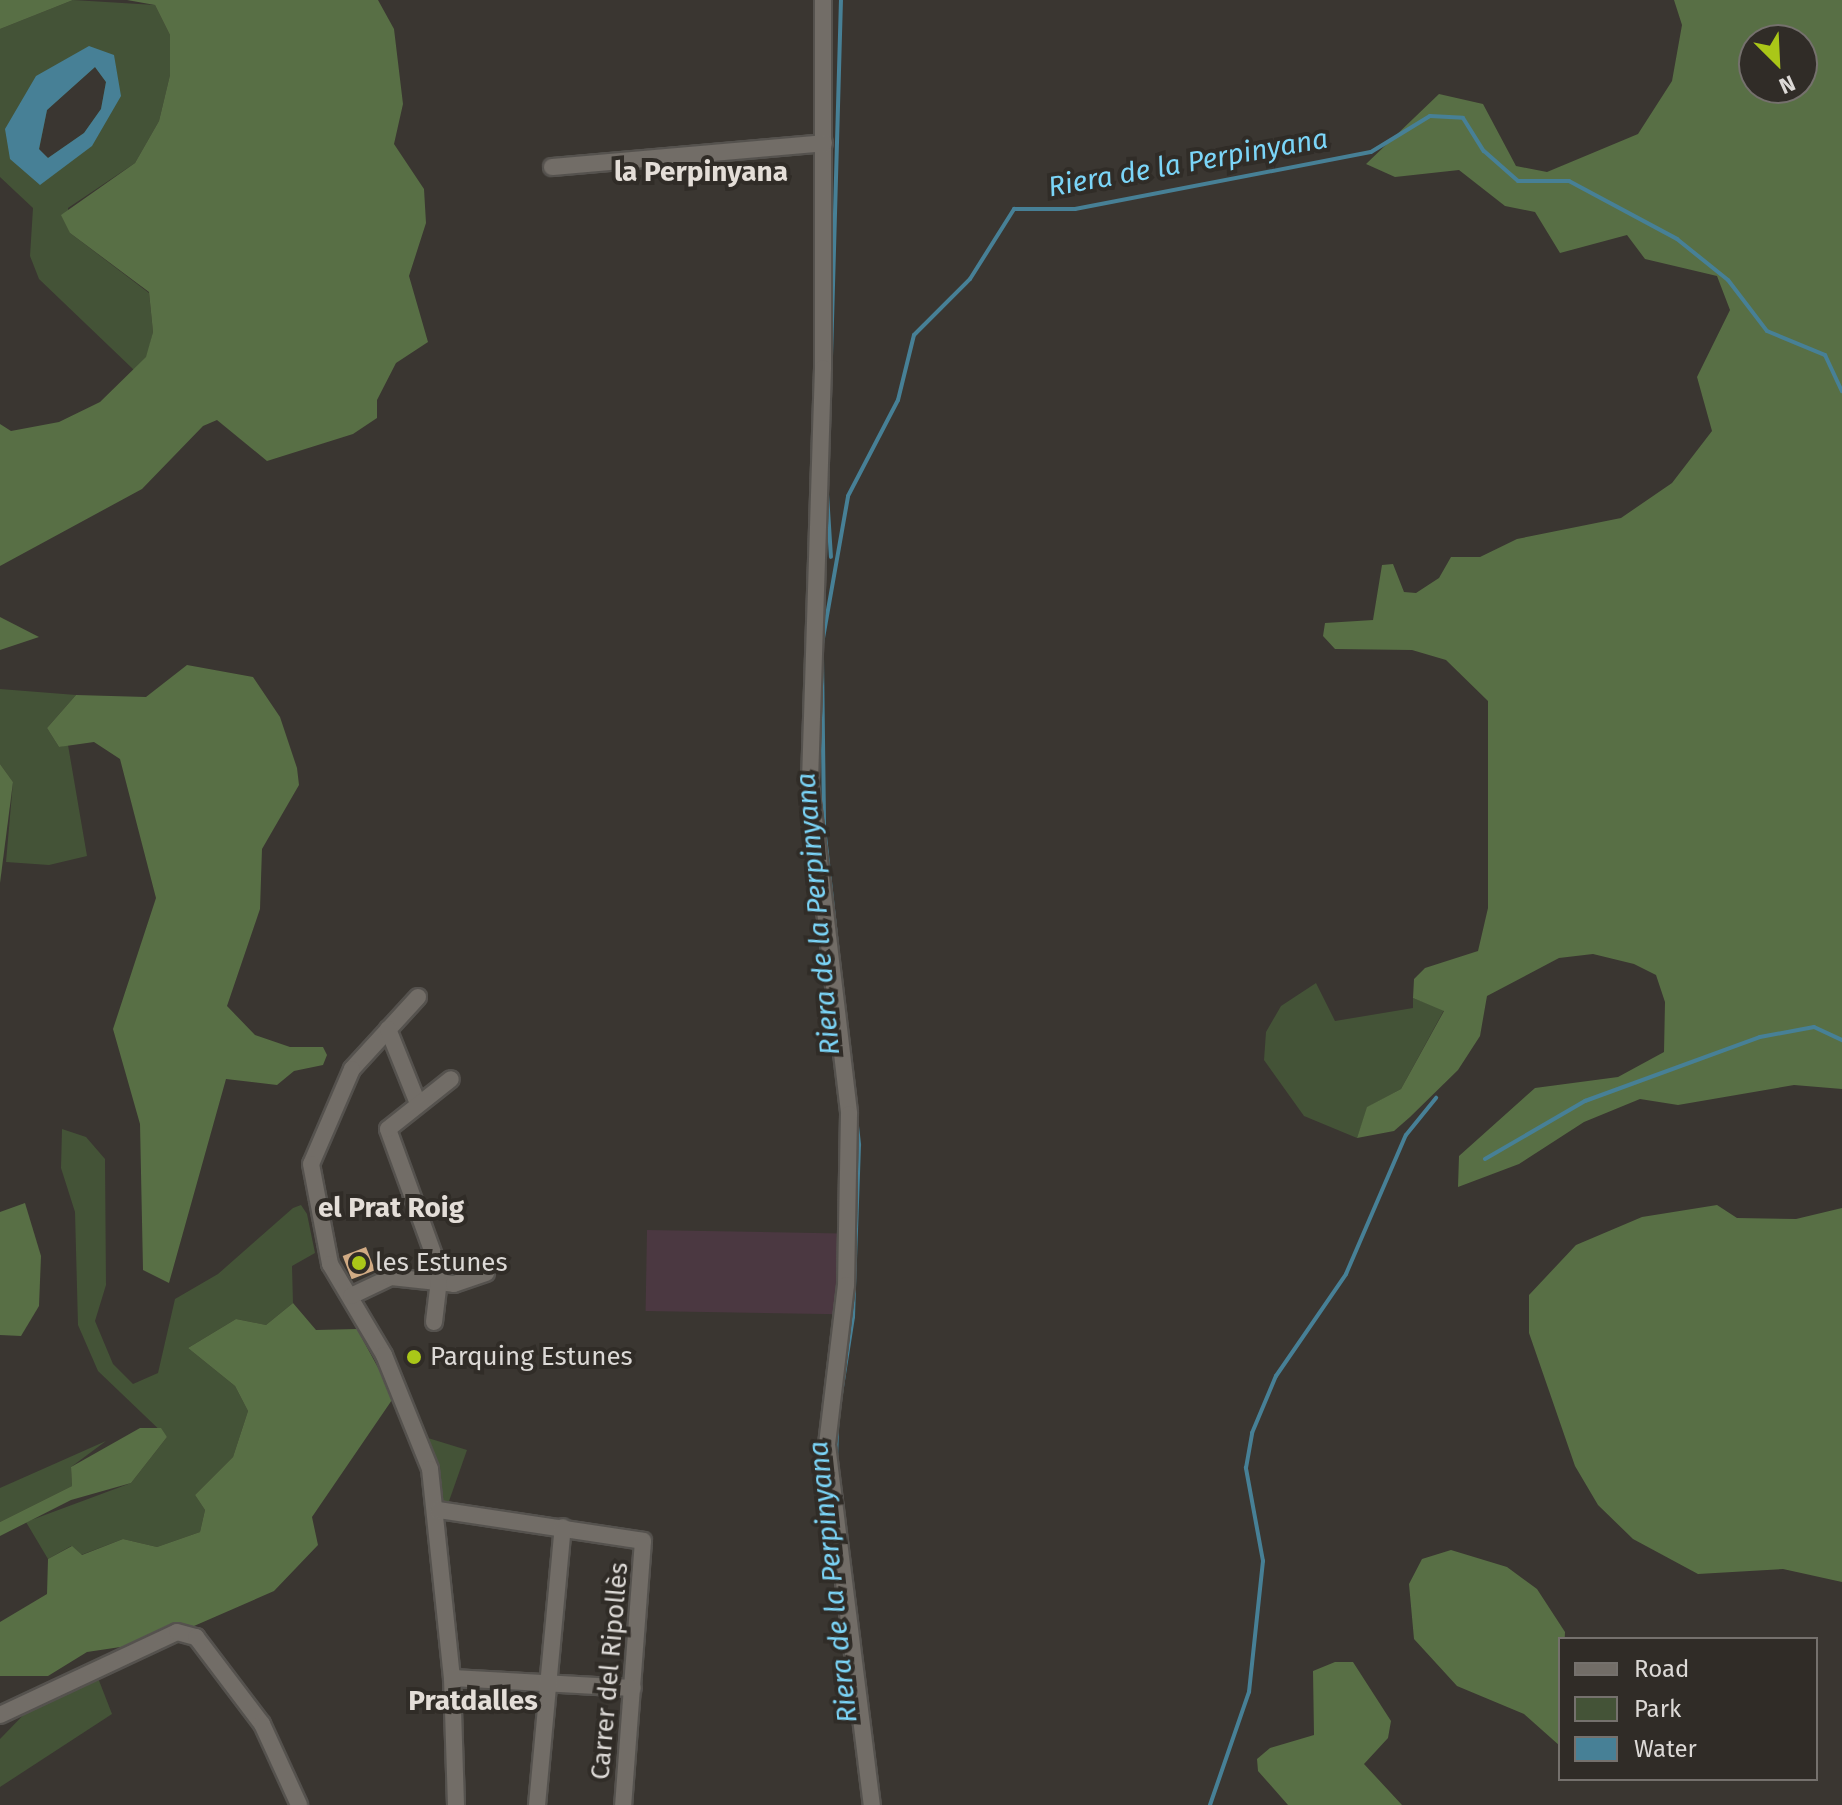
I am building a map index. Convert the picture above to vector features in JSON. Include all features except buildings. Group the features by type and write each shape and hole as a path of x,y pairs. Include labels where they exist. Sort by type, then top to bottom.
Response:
{"street":[{"path":"823,0 824,143 810,785 849,1114 846,1285 827,1456 872,1805"},
{"path":"552,167 824,143"},
{"path":"418,997 343,1084 311,1164 321,1240 411,1412 439,1510 452,1678 456,1805"},
{"path":"388,1029 417,1101"},
{"path":"434,1322 440,1272 388,1129 417,1101 451,1079"},
{"path":"351,1296 391,1277 437,1282 486,1273"},
{"path":"439,1510 563,1527 537,1805"},
{"name":"Carrer del Ripollès","path":"563,1527 643,1541 623,1805"},
{"path":"0,1715 177,1632 196,1637 262,1724 299,1805"},
{"path":"452,1678 633,1688"}],"shaded area":[{"path":"647,1230 841,1233 840,1314 646,1311"}],"green space":[{"path":"0,0 73,0 0,29"},
{"path":"73,0 155,5 170,35 170,75 159,121 135,163 68,208 70,233 149,293 153,332 147,357 134,370 39,279 30,256 33,208 0,177 0,29","holes":["95,67 106,82 101,109 84,133 48,158 39,150 47,110"]},
{"path":"127,0 378,0 394,29 403,104 394,144 424,189 426,223 409,276 428,342 396,363 377,400 377,418 353,434 267,461 217,420 203,426 142,489 0,566 0,424 11,431 59,422 100,402 146,357 153,332 149,292 70,233 61,215 135,163 159,121 170,75 170,35 155,5"},
{"path":"1674,0 1842,0 1842,1089 1794,1085 1678,1105 1640,1099 1584,1122 1519,1164 1458,1187 1459,1156 1535,1088 1618,1077 1664,1052 1665,1002 1656,975 1634,964 1593,954 1559,958 1487,996 1480,1036 1458,1070 1410,1117 1394,1131 1357,1138 1367,1107 1401,1089 1444,1011 1413,998 1414,979 1425,968 1478,951 1488,908 1488,701 1446,660 1412,650 1335,649 1323,636 1325,623 1373,620 1382,565 1393,564 1404,592 1416,593 1439,578 1451,557 1480,557 1517,539 1621,518 1672,483 1712,431 1697,377 1730,310 1717,276 1645,259 1627,235 1560,253 1535,212 1505,206 1459,170 1395,177 1366,164 1439,94 1483,104 1516,166 1547,172 1638,134 1672,81 1682,25"},
{"path":"0,617 39,637 0,650"},
{"path":"187,665 253,677 280,717 297,768 299,785 262,849 260,909 227,1006 255,1035 290,1047 323,1047 327,1055 323,1065 294,1071 277,1085 226,1079 169,1283 143,1270 140,1124 113,1029 156,898 120,759 94,742 59,747 47,728 76,695 146,697"},
{"path":"0,689 76,695 47,728 59,747 68,745 87,856 49,865 6,862 13,782 0,764"},
{"path":"0,764 13,782 0,883"},
{"path":"1316,983 1335,1021 1413,1008 1413,998 1444,1010 1401,1089 1368,1107 1357,1138 1304,1116 1264,1060 1266,1032 1281,1006"},
{"path":"62,1129 86,1137 105,1159 106,1285 95,1321 113,1364 133,1384 158,1373 175,1299 218,1274 293,1208 301,1205 307,1214 315,1253 292,1266 293,1303 266,1325 236,1319 188,1348 235,1386 248,1411 233,1457 195,1495 205,1510 200,1532 157,1547 123,1539 81,1555 71,1546 48,1559 26,1522 131,1483 167,1437 98,1371 78,1325 75,1212 61,1168"},
{"path":"25,1203 41,1256 39,1306 21,1336 0,1335 0,1212"},
{"path":"1717,1205 1737,1218 1796,1219 1842,1208 1842,1582 1783,1569 1698,1574 1633,1539 1598,1505 1575,1466 1529,1333 1529,1295 1576,1245 1642,1217"},
{"path":"293,1303 316,1330 357,1329 394,1397 312,1517 318,1545 274,1591 194,1626 154,1642 87,1652 48,1676 0,1676 0,1622 47,1594 48,1559 72,1546 82,1555 123,1539 157,1547 200,1532 205,1510 195,1495 233,1457 248,1411 235,1386 188,1348 236,1319 266,1325"},
{"path":"140,1428 161,1428 167,1437 131,1483 71,1500 0,1536 0,1522 72,1486 71,1467"},
{"path":"428,1438 467,1450 448,1504 444,1504"},
{"path":"106,1441 71,1467 72,1486 0,1522 0,1488"},
{"path":"1451,1550 1507,1567 1537,1589 1565,1632 1565,1637 1558,1637 1558,1744 1524,1714 1457,1686 1414,1639 1409,1584 1422,1559"},
{"path":"1335,1662 1353,1662 1391,1721 1388,1738 1364,1764 1402,1805 1288,1805 1258,1771 1257,1759 1270,1748 1314,1735 1313,1671"},
{"path":"98,1678 112,1714 0,1787 0,1739 33,1705"}],"water":[{"path":"89,46 114,55 121,96 92,146 40,185 10,159 5,129 36,76","holes":["95,67 106,82 101,109 84,133 48,158 39,149 47,110"]}],"waterway":[{"path":"831,357 841,0"},
{"name":"Riera de la Perpinyana","path":"822,644 848,496 898,400 914,335 970,279 1014,209 1075,209 1371,152 1430,116 1463,118 1484,151 1518,181 1569,181 1677,239 1728,280 1767,331 1825,355 1842,391"},
{"path":"827,494 831,557"},
{"name":"Riera de la Perpinyana","path":"822,657 824,827 859,1145 853,1317 840,1400"},
{"path":"1485,1159 1585,1101 1760,1037 1814,1027 1842,1040"},
{"path":"1210,1805 1249,1692 1263,1561 1246,1468 1252,1433 1276,1376 1346,1274 1406,1135 1436,1098"},
{"name":"Riera de la Perpinyana","path":"836,1460 837,1425"}],"place":[{"name":"les Estunes","path":"359,1263"},
{"name":"Parquing Estunes","path":"414,1357"}],"district":[{"name":"la Perpinyana","path":"701,172"},
{"name":"el Prat Roig","path":"391,1208"},
{"name":"Pratdalles","path":"473,1701"}]}
